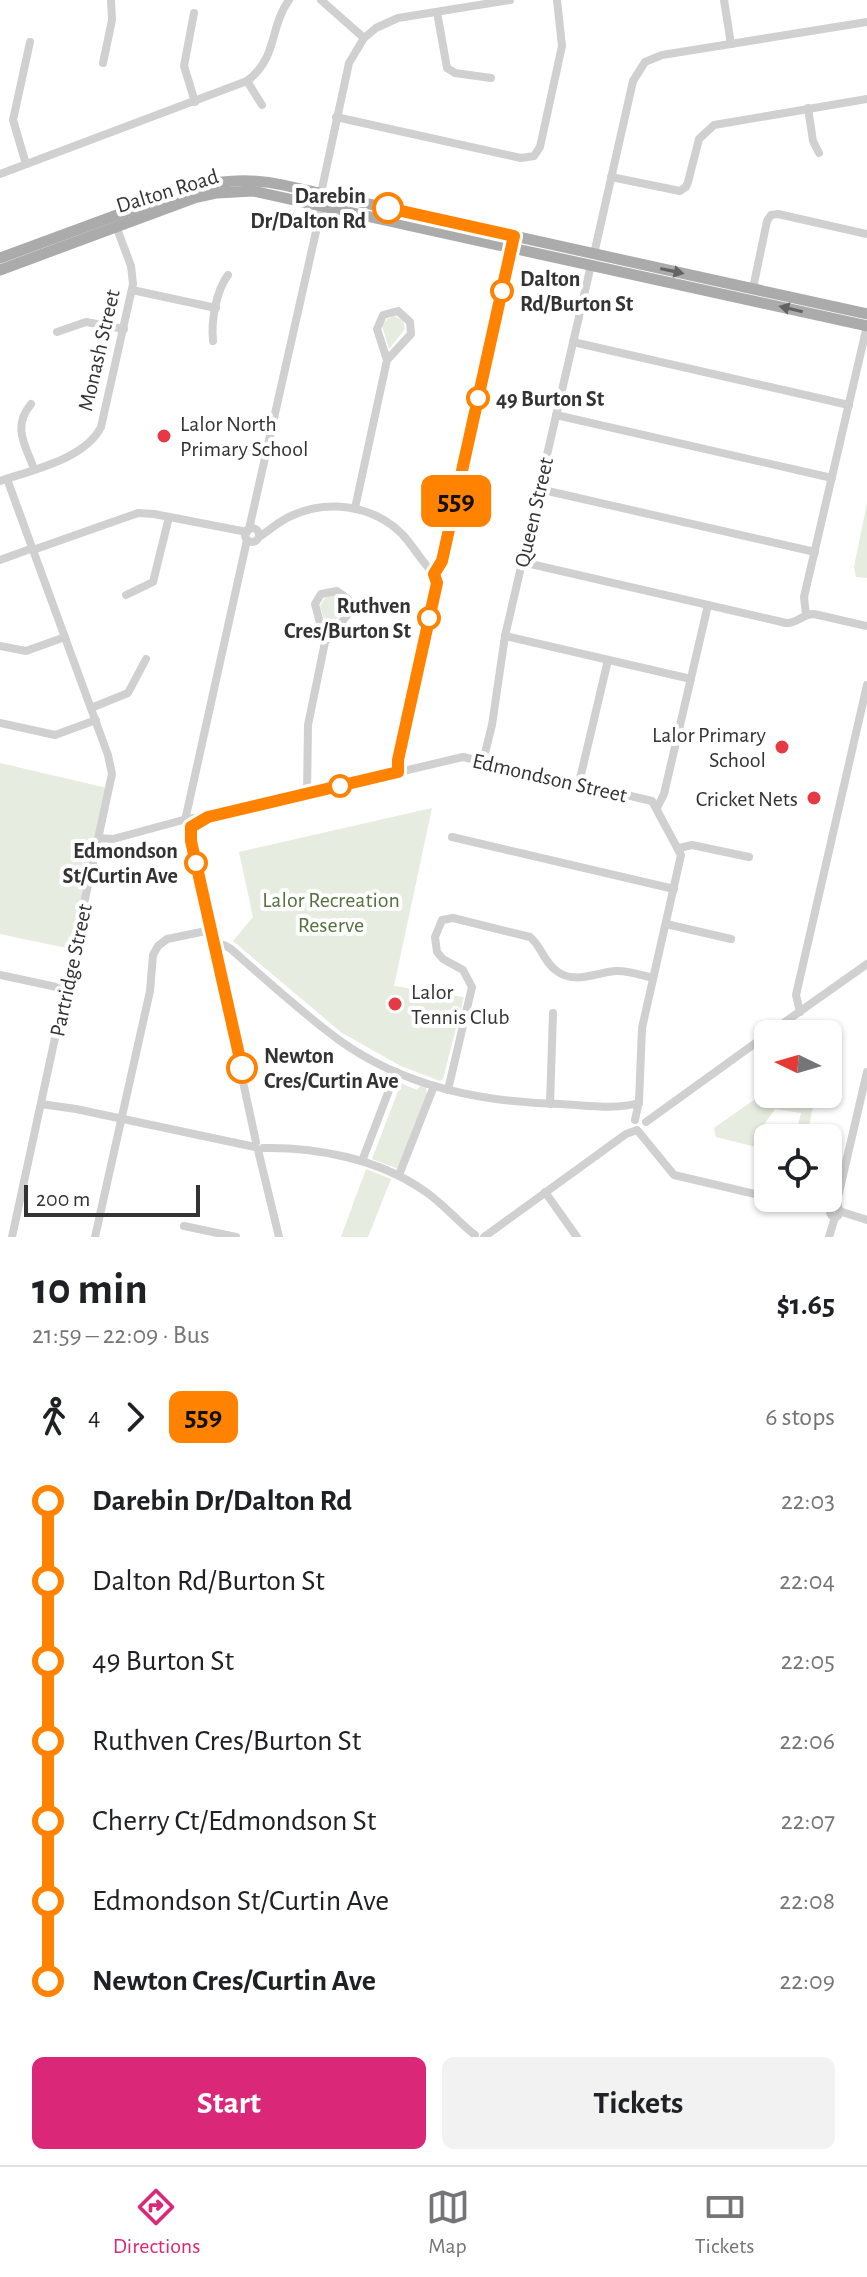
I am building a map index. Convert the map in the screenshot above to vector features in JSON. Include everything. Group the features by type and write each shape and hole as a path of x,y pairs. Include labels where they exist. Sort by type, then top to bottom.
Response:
{"main road":[{"name":"Dalton Road","path":"0,270 193,187 223,181 259,181 322,199 592,259 867,326"},
{"name":"Dalton Road","path":"0,258 114,221"},
{"name":"Dalton Road","path":"592,259 753,288 867,314"}],"street":[{"path":"103,63 112,20 111,0"},
{"path":"0,174 247,81 259,71 268,57 280,17 289,0"},
{"path":"321,0 364,38"},
{"path":"279,1237 191,841 191,801 252,534 349,63 364,38 376,28 398,18 437,12 452,4 510,0"},
{"path":"336,117 521,158 534,156 540,147 562,46 557,0"},
{"path":"724,0 731,44 867,22"},
{"path":"437,12 447,68 455,73 491,78"},
{"path":"194,13 184,66 195,102"},
{"path":"26,164 13,120 30,42"},
{"name":"Queen Street","path":"483,761 505,636 633,81 641,66 650,58 731,44"},
{"path":"247,81 262,105"},
{"path":"611,177 680,191 686,187 696,147 708,129 719,122 867,99"},
{"path":"808,108 813,141 819,153"},
{"path":"753,288 767,221 771,215 867,234"},
{"name":"Monash Street","path":"4,480 78,452 98,433 104,419 132,290 131,266 114,221"},
{"path":"434,574 442,561 513,241"},
{"path":"213,341 216,308 228,275"},
{"path":"132,290 216,308"},
{"path":"355,508 387,360 411,334 410,322 398,311 387,312 377,325 387,360"},
{"path":"57,332 86,322 124,329"},
{"path":"806,615 804,597 867,326"},
{"path":"573,342 849,405"},
{"path":"31,404 23,415 20,427 34,469"},
{"path":"556,415 832,478"},
{"name":"Partridge Street","path":"4,480 96,720 112,774 12,1237"},
{"path":"539,489 815,552"},
{"path":"0,560 130,515 146,513 252,534 271,529 290,516 315,508 355,508 376,515 396,528 434,574 437,583 398,760 398,772"},
{"path":"126,595 146,588 156,577 169,517"},
{"path":"522,562 789,624 806,615 818,614 867,626"},
{"path":"307,794 308,725 325,642 315,604 321,594 337,591 348,599 350,609 346,619 325,642"},
{"path":"657,808 664,794 708,605"},
{"path":"505,636 691,679"},
{"path":"0,646 26,651 65,637"},
{"path":"91,708 128,693 146,659"},
{"path":"579,783 608,660"},
{"path":"800,1012 795,1002 797,988 867,685"},
{"path":"0,723 55,735 96,720"},
{"name":"Edmondson Street","path":"99,838 113,839 463,757 649,800 657,808 679,848"},
{"path":"452,837 674,889"},
{"path":"749,857 692,845 679,848 681,858 642,1028 639,1103 640,1122 647,1139 674,1175 754,1193"},
{"path":"448,1090 472,992 467,974 437,952 438,926 445,918 530,937 549,965 566,976 585,977 617,971 653,978"},
{"path":"666,924 731,939"},
{"path":"95,1237 150,991 154,952 164,941 211,930"},
{"path":"215,946 224,945 231,949 341,1041 396,1072 448,1090 496,1100 617,1106 639,1103"},
{"path":"788,1020 867,964"},
{"path":"0,975 66,989"},
{"path":"550,1104 553,1013"},
{"path":"41,1104 239,1143 362,1161 399,1175 441,1203 478,1236 754,1044"},
{"path":"362,1161 396,1072"},
{"path":"842,1180 867,1072"},
{"path":"399,1175 434,1086"},
{"path":"617,1106 640,1122"},
{"path":"545,1192 577,1237"},
{"path":"830,1233 835,1212 867,1220"},
{"path":"184,1226 236,1237"}],"green space":[{"path":"395,316 403,321 405,329 389,349 382,326 387,319"},
{"path":"867,503 867,578 856,577 854,567"},
{"path":"334,595 343,600 345,610 327,629 320,606 325,598"},
{"path":"0,763 107,788 71,949 0,934"},
{"name":"Lalor Recreation Reserve","path":"432,808 394,986 464,997 440,1081 401,1066 342,1033 233,941 253,917 239,852"},
{"path":"400,1078 403,1084 417,1090 421,1085 426,1087 427,1097 396,1168 372,1159 398,1091 396,1082"},
{"path":"754,1100 754,1108 813,1108 809,1124 798,1124 801,1113 775,1109 765,1124 754,1124 754,1146 716,1137 714,1128"},
{"path":"366,1169 391,1179 368,1237 341,1237"}],"bus line":[{"name":"559","path":"242,1068 191,841 191,827 208,817 398,772 398,760 437,583 434,574 442,561 514,236 388,208"}],"place":[{"name":"Darebin Dr/Dalton Rd","path":"388,208"},
{"name":"Dalton Rd/Burton St","path":"502,291"},
{"name":"49 Burton St","path":"478,398"},
{"name":"Lalor North Primary School","path":"164,436"},
{"name":"Ruthven Cres/Burton St","path":"429,618"},
{"name":"Lalor Primary School","path":"782,747"},
{"name":"Cricket Nets","path":"814,798"},
{"name":"Edmondson St/Curtin Ave","path":"196,863"},
{"name":"Lalor Tennis Club","path":"395,1004"},
{"name":"Newton Cres/Curtin Ave","path":"242,1068"}]}
